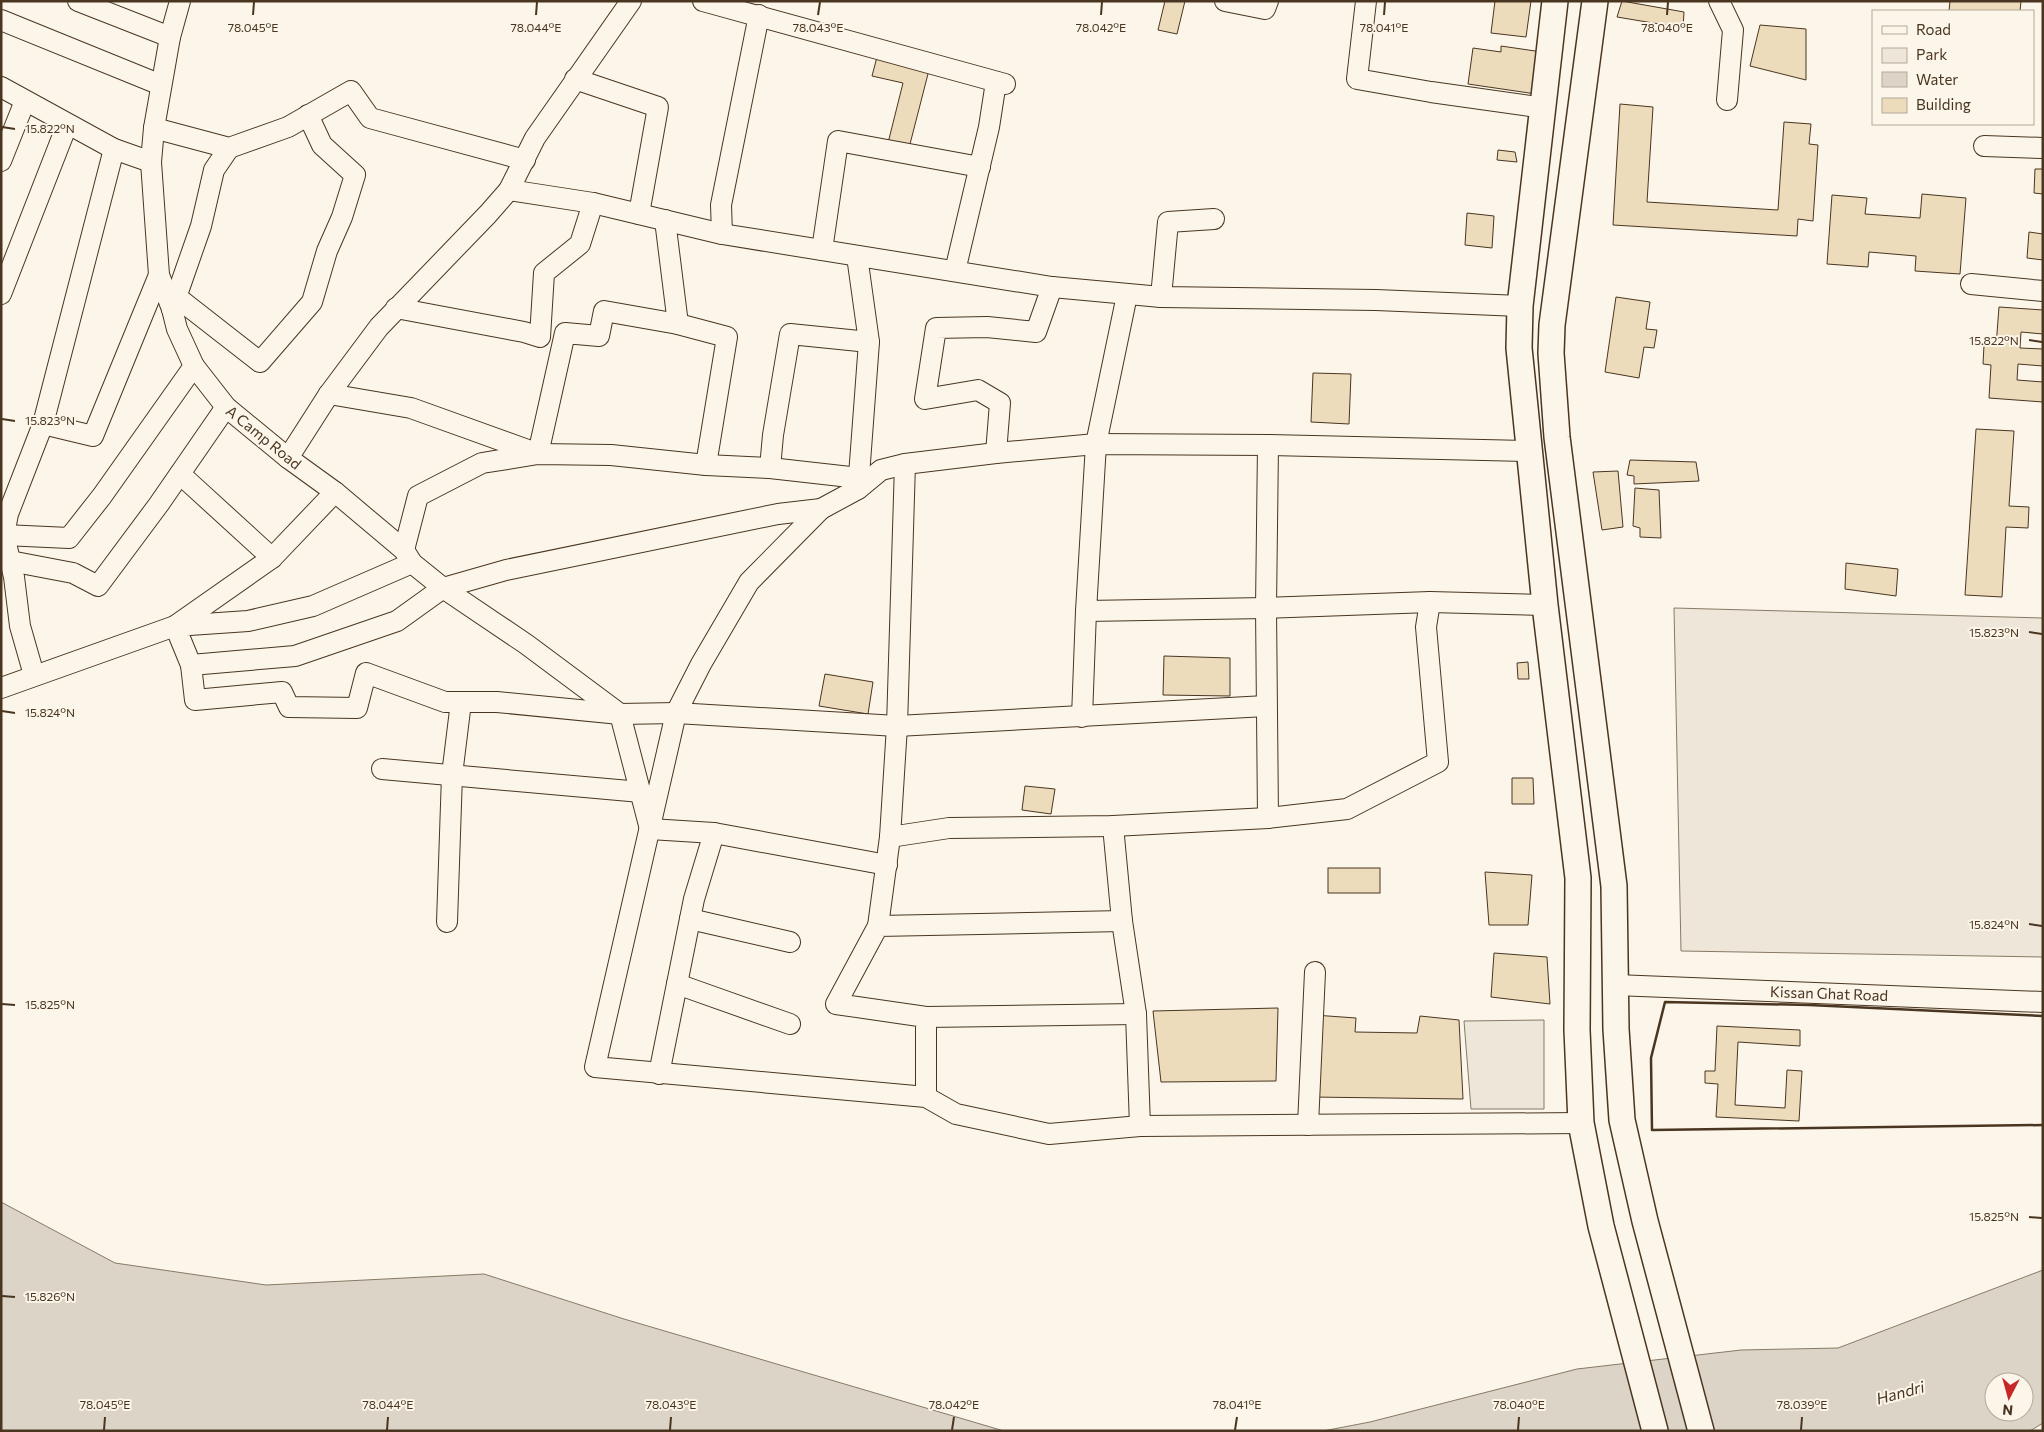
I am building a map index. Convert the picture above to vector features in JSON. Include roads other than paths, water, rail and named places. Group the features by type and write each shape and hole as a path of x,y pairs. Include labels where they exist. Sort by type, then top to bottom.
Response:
{"main road":[{"path":"1555,1 1520,306 1519,348 1545,606 1578,878 1577,1030 1581,1123 1602,1226 1655,1431"},
{"path":"1595,1 1552,325 1551,353 1558,448 1614,886 1616,1029 1622,1120 1646,1221 1701,1431"},
{"path":"1529,451 1558,448"},
{"path":"1577,1030 1616,1029"}],"street":[{"path":"78,1 170,37"},
{"name":"A Camp Road","path":"180,1 170,37 161,85 151,162 159,274 172,309 176,329 194,366 226,407 288,458 335,492 443,588 526,644 620,714"},
{"path":"288,458 329,394 379,327 509,190 535,138 631,1"},
{"path":"703,1 1001,83 955,271"},
{"path":"1225,1 1265,9 1268,1"},
{"path":"1366,1 1358,79 1431,92 1544,108"},
{"path":"1719,1 1733,30 1727,100"},
{"path":"722,234 721,205 759,15"},
{"path":"1,20 161,85"},
{"path":"575,79 658,107 639,214"},
{"path":"1,87 114,150 151,162"},
{"path":"172,309 201,226 214,170 229,148 288,126 351,90 370,118 525,160"},
{"path":"1,161 25,101"},
{"path":"172,309 183,302 260,362 312,302 327,251 342,217 355,175 322,145 308,115"},
{"path":"1,294 67,125"},
{"path":"154,128 229,148"},
{"path":"822,250 838,141 980,167"},
{"path":"1984,146 2043,148"},
{"path":"34,675 20,626 14,577 4,536 8,514 43,424 114,150"},
{"path":"509,190 593,203 722,234 1052,287 1161,297 1376,300 1520,306"},
{"path":"396,308 524,332 540,337 544,273 580,244 593,203"},
{"path":"665,220 678,324"},
{"path":"1161,297 1168,222 1214,220"},
{"path":"857,256 868,342 859,483"},
{"path":"43,424 92,436 159,274"},
{"path":"1971,284 2043,291"},
{"path":"996,453 1000,403 978,390 925,399 936,328 988,327 1036,332 1052,287"},
{"path":"1082,717 1096,444 1127,295"},
{"path":"538,454 566,333 599,336 604,310 678,324 727,337 706,465"},
{"path":"770,468 773,435 790,334 868,342"},
{"path":"4,536 68,538 102,496 194,366"},
{"path":"329,394 411,408 538,454"},
{"path":"10,561 73,573 98,586 180,474 226,407"},
{"path":"1529,451 1096,444 905,464 881,470 820,508 749,582 701,664 676,713 595,1067 926,1097 956,1114 1049,1134 1140,1126 1581,1123"},
{"path":"1268,446 1266,608 1268,818"},
{"path":"1,688 175,626 248,621 313,606 408,557 418,496 482,463 538,454 612,455 706,465 770,468 859,483"},
{"path":"905,464 897,726 890,837 878,926 836,1004 926,1017 1136,1014"},
{"path":"180,474 272,558"},
{"path":"175,626 272,558 335,492"},
{"path":"191,665 295,656 398,621 443,588 506,570 778,514 820,508"},
{"path":"1086,611 1266,608 1430,602 1545,606"},
{"path":"890,837 949,828 1113,826 1268,818 1346,810 1438,762 1426,627 1430,602"},
{"path":"175,626 191,665 195,700 282,692 289,707 358,708 366,673 445,702 497,702 620,714 676,713 897,726 1266,706"},
{"path":"447,922 452,775 461,702"},
{"path":"620,714 650,829"},
{"path":"382,770 641,792"},
{"path":"1113,826 1122,921 1136,1014 1140,1126"},
{"path":"650,829 714,833 886,865"},
{"path":"659,1074 694,900 714,833"},
{"path":"690,919 790,942"},
{"path":"878,926 1122,921"},
{"path":"1308,1125 1315,972"},
{"path":"677,984 790,1024"},
{"name":"Kissan Ghat Road","path":"1615,985 2043,1002"},
{"path":"926,1017 926,1097"}],"water":[{"path":"1,1202 115,1263 266,1285 484,1274 624,1319 1004,1431 1,1431"},
{"name":"Handri","path":"2043,1270 2043,1423 2030,1431 1323,1431 1370,1422 1577,1369 1741,1350 1838,1348"}]}
